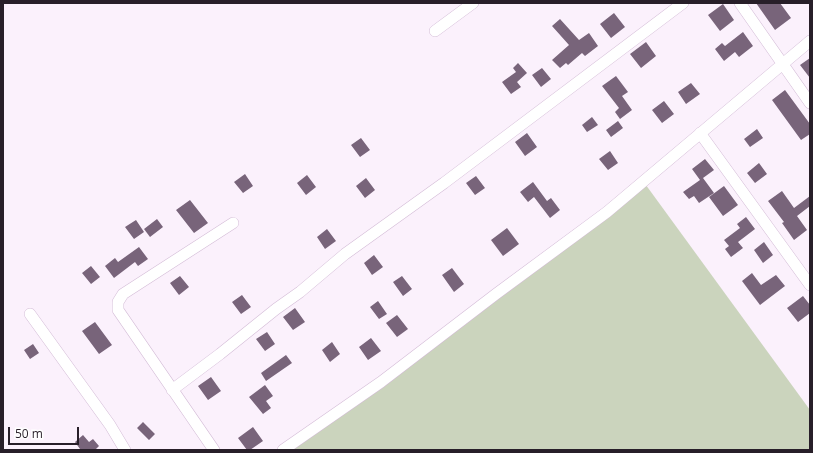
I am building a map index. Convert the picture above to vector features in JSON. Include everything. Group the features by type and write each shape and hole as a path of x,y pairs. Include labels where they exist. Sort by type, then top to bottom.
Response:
{"street":[{"path":"435,31 473,3"},
{"path":"172,390 300,292 345,254 450,178 684,3"},
{"path":"740,3 810,103"},
{"path":"283,450 381,382 607,212 810,41"},
{"path":"700,133 810,285"},
{"path":"214,450 118,310 118,302 123,294 233,223"},
{"path":"30,314 110,425 124,450"}],"green space":[{"path":"643,181 810,410 810,450 283,450"}],"building":[{"path":"756,3 780,3 791,18 775,30"},
{"path":"723,4 734,20 720,31 708,15"},
{"path":"614,13 625,27 611,38 600,24"},
{"path":"560,19 579,40 589,33 598,46 585,56 582,53 568,65 566,63 560,68 552,60 569,45 552,26"},
{"path":"743,32 753,46 739,57 735,52 724,61 715,49 722,43 725,46"},
{"path":"646,42 656,56 641,68 630,54"},
{"path":"810,58 810,78 800,65"},
{"path":"518,63 527,73 517,82 521,87 511,94 502,82 516,72 513,68"},
{"path":"542,68 551,79 541,87 532,75"},
{"path":"616,76 628,92 622,96 632,110 620,119 615,112 619,108 602,86"},
{"path":"691,83 700,94 686,104 678,92"},
{"path":"785,90 810,124 810,134 801,140 772,100"},
{"path":"664,101 674,114 662,123 652,110"},
{"path":"592,117 598,125 587,132 582,125"},
{"path":"618,121 623,128 611,137 606,130"},
{"path":"757,129 763,138 750,147 744,139"},
{"path":"527,133 537,147 525,156 515,142"},
{"path":"361,138 370,150 360,157 351,145"},
{"path":"610,151 618,163 608,170 599,159"},
{"path":"705,159 714,170 703,178 714,193 699,203 694,196 689,199 683,192 700,180 692,169"},
{"path":"759,163 767,174 755,183 747,173"},
{"path":"245,174 253,186 243,193 234,182"},
{"path":"307,175 316,187 306,195 297,183"},
{"path":"476,176 485,188 475,195 466,183"},
{"path":"366,178 375,190 365,198 356,186"},
{"path":"533,182 547,201 551,198 560,210 550,218 534,197 528,202 520,192"},
{"path":"724,186 738,205 723,216 709,197"},
{"path":"782,191 794,208 810,196 810,206 797,216 807,230 794,240 782,223 784,222 768,201"},
{"path":"190,200 208,223 194,233 176,210"},
{"path":"746,217 755,229 738,242 743,248 731,257 725,249 729,246 724,240 740,228 737,224"},
{"path":"157,219 163,227 150,237 144,229"},
{"path":"136,220 144,232 134,239 125,227"},
{"path":"507,228 519,244 503,256 491,240"},
{"path":"327,229 336,241 325,249 317,237"},
{"path":"764,242 773,255 763,263 754,250"},
{"path":"139,247 148,259 138,266 135,262 114,278 105,266 115,258 118,262"},
{"path":"374,255 383,267 372,275 364,263"},
{"path":"91,266 100,277 91,284 82,273"},
{"path":"452,268 464,284 454,292 442,275"},
{"path":"752,273 761,285 776,275 785,286 760,305 742,281"},
{"path":"180,276 189,287 179,295 170,283"},
{"path":"402,276 412,289 403,296 393,282"},
{"path":"242,295 251,307 241,314 232,302"},
{"path":"803,296 810,305 810,313 798,322 787,308"},
{"path":"378,301 387,314 379,319 370,307"},
{"path":"295,308 305,322 293,330 283,317"},
{"path":"397,315 408,329 397,337 386,323"},
{"path":"95,322 112,345 99,354 82,331"},
{"path":"267,332 275,344 265,351 256,339"},
{"path":"371,338 381,351 368,360 359,347"},
{"path":"332,342 340,354 330,362 322,350"},
{"path":"33,344 39,353 30,359 24,350"},
{"path":"286,355 292,363 266,381 261,373"},
{"path":"211,377 221,391 208,400 198,386"},
{"path":"265,385 273,396 266,401 271,408 263,414 249,397"},
{"path":"143,422 155,434 149,440 137,428"},
{"path":"253,427 263,441 250,450 247,450 238,438"},
{"path":"83,435 89,442 93,439 99,446 95,450 79,450 80,449 75,442"}]}
